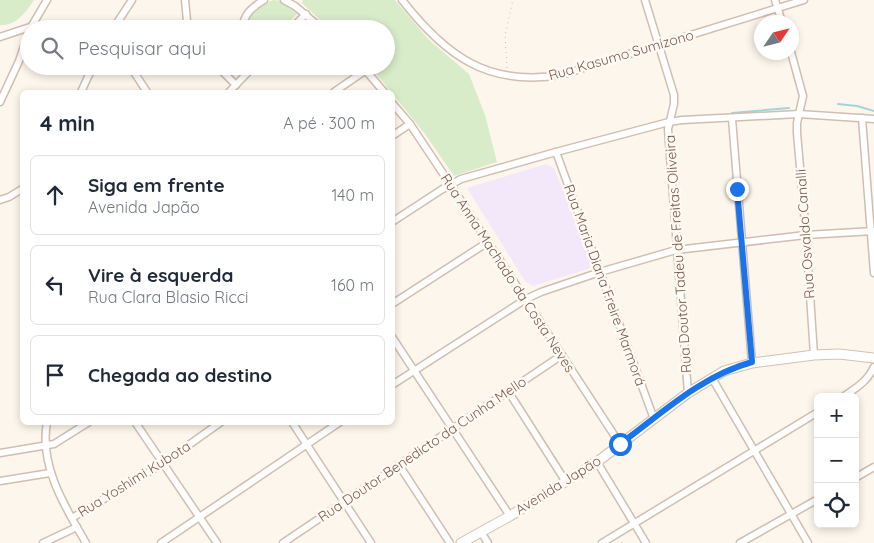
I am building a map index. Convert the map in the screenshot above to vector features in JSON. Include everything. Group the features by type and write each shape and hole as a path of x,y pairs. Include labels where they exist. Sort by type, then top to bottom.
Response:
{"main road":[{"name":"Avenida Japão","path":"461,543 510,516 597,462 688,393 730,369 752,362 814,355 839,354 874,358"}],"street":[{"path":"35,20 47,0"},
{"path":"119,20 132,0"},
{"path":"186,0 187,20"},
{"path":"244,20 246,14 253,6 264,0"},
{"path":"284,0 312,20"},
{"name":"Rua Kasumo Sumizono","path":"402,0 439,42 459,57 478,67 508,76 529,78 561,75 804,0"},
{"name":"Rua Doutor Tadeu de Freitas Oliveira","path":"645,0 674,95 674,104 668,130 688,393"},
{"path":"775,0 780,15"},
{"path":"300,20 306,14"},
{"path":"0,37 20,31"},
{"path":"0,102 20,57"},
{"name":"Rua Osvaldo Canalli","path":"793,60 803,96 797,123 797,133 814,355"},
{"path":"82,90 89,75"},
{"path":"136,75 147,90"},
{"path":"227,75 236,85"},
{"path":"231,90 245,75"},
{"path":"336,90 355,75"},
{"path":"370,75 382,90"},
{"name":"Rua Anna Machado da Costa Neves","path":"395,106 410,124 620,444"},
{"path":"395,220 450,184 461,179 669,122 800,114 874,119"},
{"path":"732,118 752,362"},
{"path":"862,118 873,231 874,273"},
{"path":"395,134 410,124"},
{"name":"Rua Maria Diana Freire Marmorá","path":"556,152 654,419"},
{"path":"0,200 20,190"},
{"path":"395,384 526,299 600,272 676,250 806,235 873,231"},
{"path":"395,302 488,242"},
{"path":"395,342 510,516"},
{"name":"Rua Doutor Benedicto da Cunha Mello","path":"283,543 562,355"},
{"path":"848,393 865,382 874,367"},
{"path":"712,378 808,543"},
{"path":"508,391 566,482"},
{"path":"602,543 814,414"},
{"path":"47,425 45,446 50,473 76,527 86,543"},
{"path":"0,453 54,444 84,425"},
{"path":"136,425 217,543"},
{"name":"Rua Yoshimi Kubota","path":"72,518 162,464 217,425"},
{"path":"294,425 371,543"},
{"path":"161,543 336,425"},
{"path":"597,462 646,543"},
{"path":"399,466 450,543"},
{"path":"859,476 874,467"},
{"path":"0,481 50,473"},
{"path":"740,543 814,501"},
{"path":"44,543 76,527"},
{"path":"481,532 488,543"},
{"path":"292,536 297,543"}],"path":[{"path":"508,76 505,35 513,0"}],"shaded area":[{"path":"546,164 554,168 590,258 591,266 588,269 533,286 525,281 467,188"}],"green space":[{"path":"0,0 34,0 16,21 0,25"},
{"path":"273,0 282,1 297,14 291,20 247,20 254,10"},
{"path":"303,0 395,0 428,39 469,74 485,115 497,162 454,176 425,134 395,97 395,90 389,90 377,75 395,75 395,20 320,20 302,3"}],"waterway":[{"path":"838,104 857,106 874,111"},
{"path":"732,113 789,108"}],"route":[{"path":"620,444 688,393 712,378 724,371 752,362 737,189"}]}
